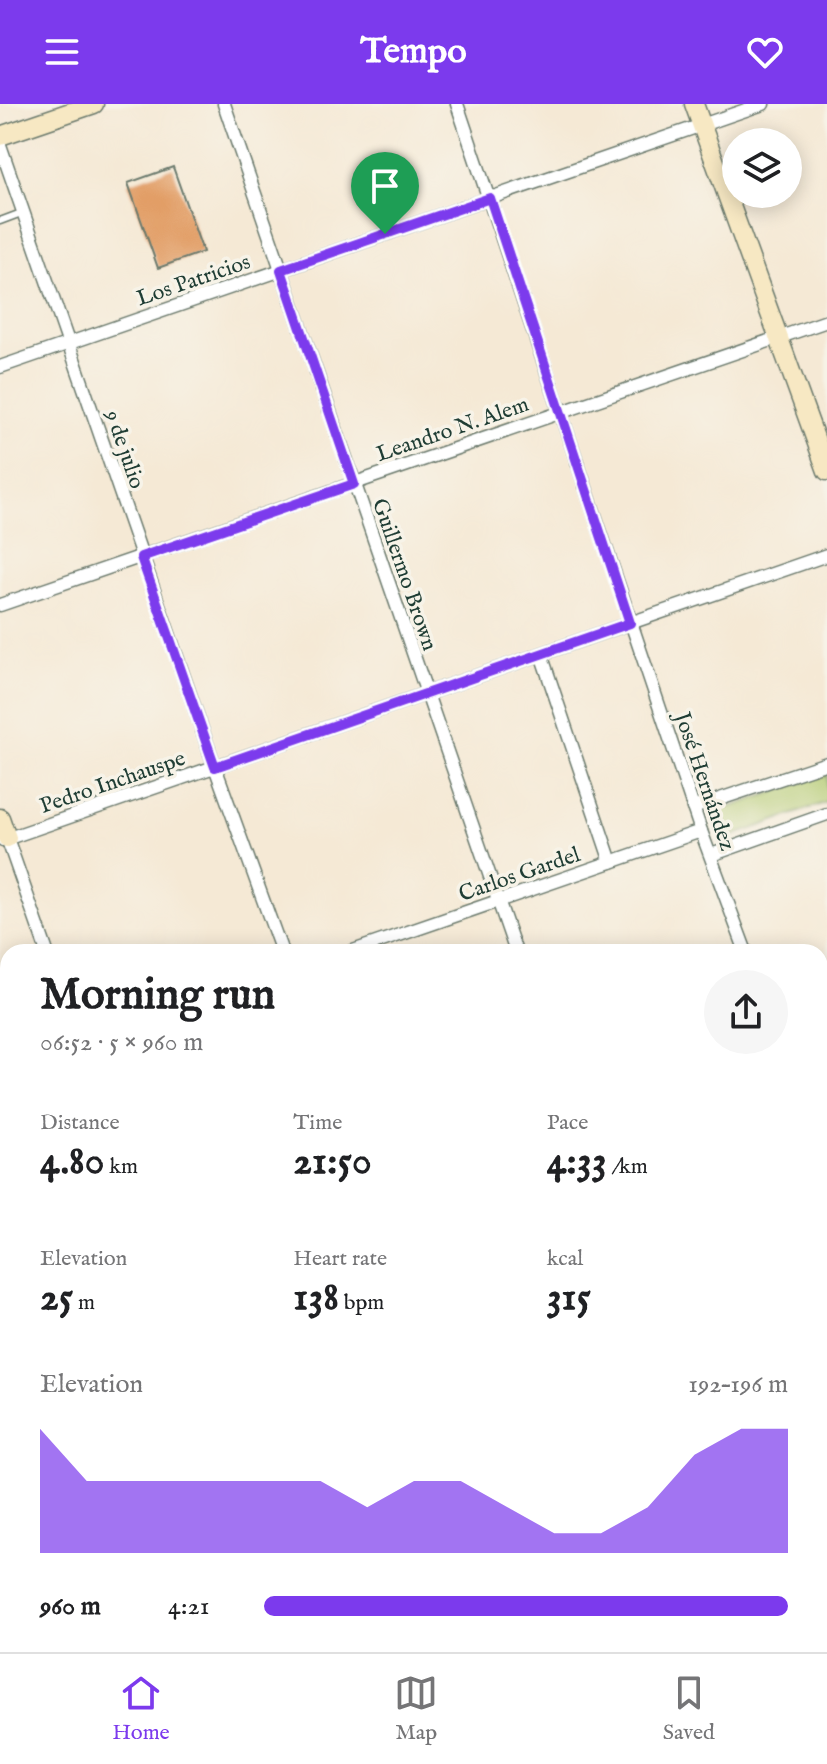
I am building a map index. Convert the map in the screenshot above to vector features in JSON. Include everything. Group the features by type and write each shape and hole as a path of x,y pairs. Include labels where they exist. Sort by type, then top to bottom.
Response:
{"main road":[{"path":"0,136 94,104"},
{"path":"694,104 827,471"},
{"path":"0,818 4,840"}],"street":[{"name":"Guillermo Brown","path":"224,104 513,944"},
{"name":"José Hernández","path":"457,104 693,808 743,944"},
{"name":"Los Patricios","path":"0,367 763,104"},
{"name":"9 de julio","path":"0,145 141,557 279,944"},
{"name":"Leandro N. Alem","path":"0,605 827,321"},
{"name":"Pedro Inchauspe","path":"4,840 827,555"},
{"path":"541,654 611,862"},
{"path":"693,808 827,763"},
{"path":"711,855 827,814"},
{"name":"Carlos Gardel","path":"373,944 701,831"},
{"path":"4,840 44,944"}],"lane":[{"path":"0,221 24,212"}],"green space":[{"path":"827,774 827,802 722,840 713,813"}],"building":[{"path":"173,167 203,252 158,268 128,183"}],"route":[{"path":"490,198 630,623 215,767 141,557 354,484 281,270 385,234 490,198"}]}
